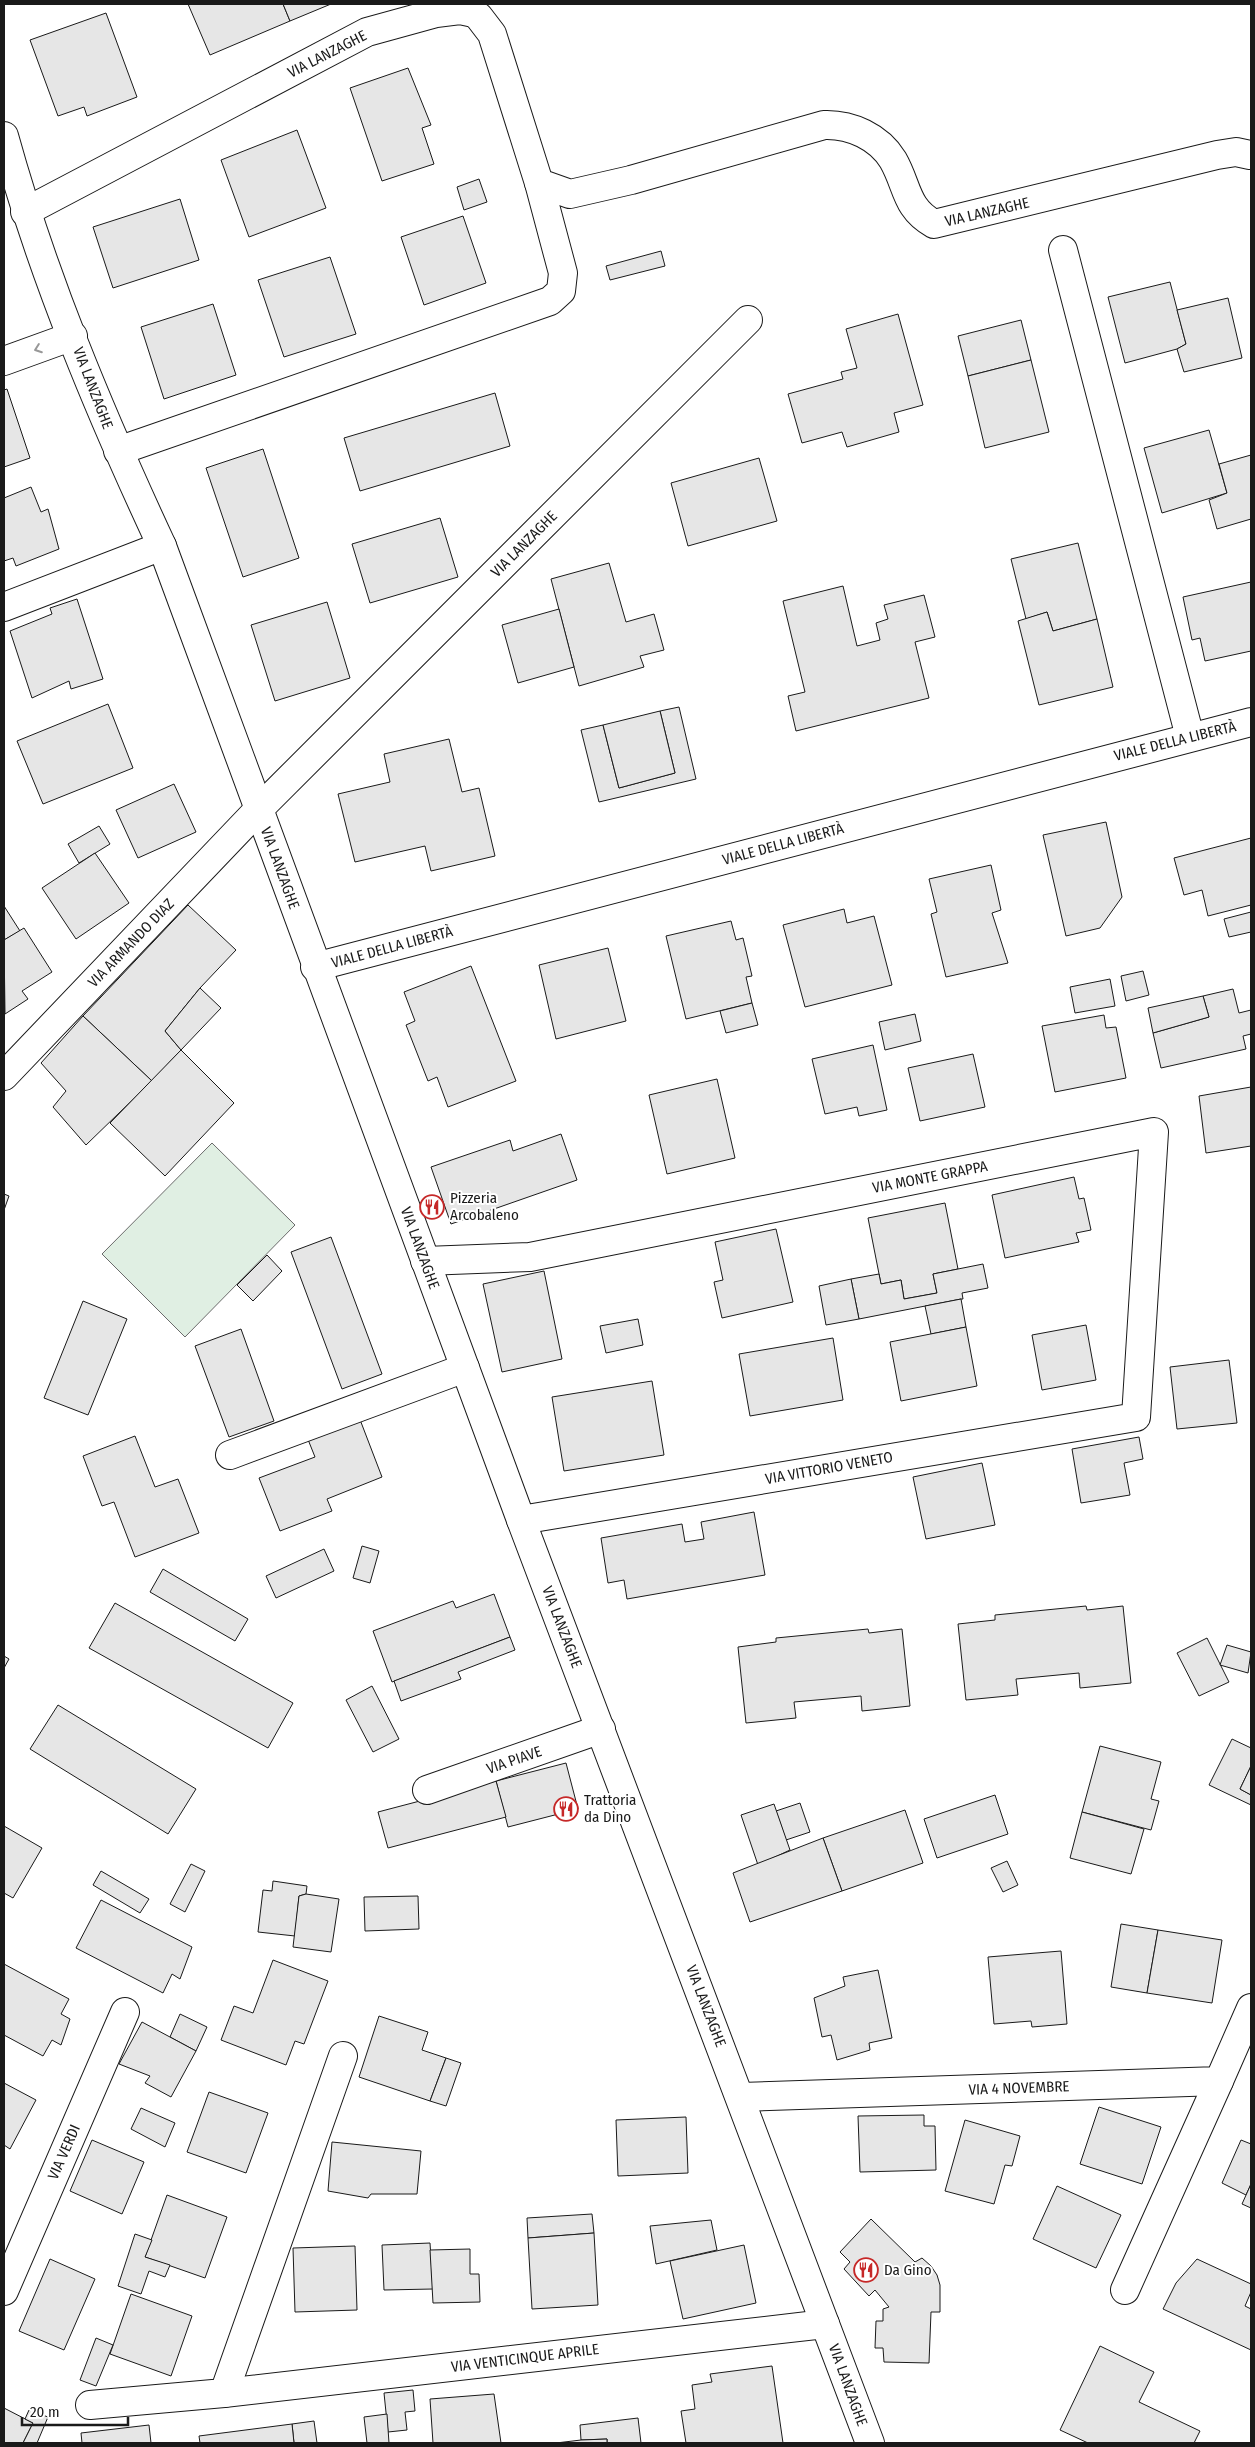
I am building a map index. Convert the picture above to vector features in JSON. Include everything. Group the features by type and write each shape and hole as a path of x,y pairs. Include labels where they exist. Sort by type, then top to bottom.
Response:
{"street":[{"name":"VIA LANZAGHE","path":"25,212 367,32 436,12 460,10 479,17 492,34 540,183 563,273 561,291 550,301 118,451"},
{"name":"VIA LANZAGHE","path":"540,183 570,194 631,180 824,125 838,124 854,129 883,148 893,160 915,210 934,224 1217,155 1236,152 1250,155"},
{"name":"VIA LANZAGHE","path":"4,136 25,212 118,451 162,546 521,1520 741,2096 870,2443"},
{"path":"1063,250 1190,737"},
{"name":"VIA LANZAGHE","path":"258,810 748,320"},
{"path":"4,362 73,336"},
{"path":"4,607 162,546"},
{"name":"VIALE DELLA LIBERTÀ","path":"316,967 1251,722"},
{"name":"VIA ARMANDO DIAZ","path":"4,1076 258,810"},
{"name":"VIA MONTE GRAPPA","path":"425,1261 530,1257 1154,1132 1136,1417"},
{"path":"230,1455 465,1368"},
{"name":"VIA VITTORIO VENETO","path":"521,1520 1136,1417"},
{"name":"VIA PIAVE","path":"427,1790 601,1729"},
{"path":"1125,2290 1251,2008"},
{"name":"VIA VERDI","path":"4,2291 125,2012"},
{"path":"224,2393 343,2056"},
{"name":"VIA 4 NOVEMBRE","path":"741,2096 1219,2081"},
{"name":"VIA VENTICINQUE APRILE","path":"90,2405 224,2393 825,2324"}],"green space":[{"path":"212,1143 295,1225 185,1337 102,1254"}],"building":[{"path":"188,4 283,4 290,21 210,55"},
{"path":"283,4 331,4 290,21"},
{"path":"106,13 137,97 87,116 84,107 58,116 30,40"},
{"path":"408,68 431,125 422,128 434,164 382,181 350,88"},
{"path":"297,130 326,208 249,237 221,160"},
{"path":"479,179 487,202 464,210 457,187"},
{"path":"180,199 199,260 113,288 93,227"},
{"path":"463,216 486,283 424,305 401,237"},
{"path":"661,251 665,266 610,280 606,266"},
{"path":"330,257 356,334 284,357 258,280"},
{"path":"1170,282 1186,344 1177,349 1125,363 1108,297"},
{"path":"1228,298 1242,358 1184,372 1177,349 1186,344 1177,310"},
{"path":"213,304 236,375 164,399 141,327"},
{"path":"898,314 923,405 894,413 899,432 847,447 842,432 802,443 788,394 843,379 841,372 857,368 846,329"},
{"path":"1021,320 1031,360 968,376 958,336"},
{"path":"1031,360 1049,432 985,448 968,376"},
{"path":"7,389 30,458 4,467 4,390"},
{"path":"495,393 510,446 360,491 344,438"},
{"path":"1209,430 1227,493 1162,513 1144,448"},
{"path":"263,449 299,558 243,577 206,468"},
{"path":"1251,455 1251,519 1217,529 1209,500 1227,493 1219,464"},
{"path":"759,458 777,521 688,546 671,483"},
{"path":"31,487 41,512 48,509 59,549 16,566 13,558 4,561 4,498"},
{"path":"440,518 458,577 370,603 352,544"},
{"path":"1078,543 1097,619 1053,631 1047,612 1026,619 1011,559"},
{"path":"609,563 626,622 654,614 664,650 640,656 644,667 579,686 551,579"},
{"path":"1251,582 1251,651 1205,661 1200,638 1192,640 1183,597"},
{"path":"843,586 857,646 880,640 876,623 888,619 884,605 924,595 935,637 915,642 929,698 796,731 788,696 805,692 783,601"},
{"path":"77,599 103,679 71,689 69,681 32,698 10,631 52,614 50,608"},
{"path":"327,602 350,678 275,701 251,625"},
{"path":"559,609 574,667 518,683 502,625"},
{"path":"1047,612 1053,631 1097,619 1113,687 1039,705 1018,621"},
{"path":"108,704 133,768 43,804 17,741"},
{"path":"679,707 696,779 599,802 581,730 603,725 619,788 675,773 660,711"},
{"path":"660,711 675,773 619,788 603,725"},
{"path":"449,739 462,792 479,788 495,856 431,871 425,846 355,862 338,794 390,782 384,754"},
{"path":"174,784 196,832 138,858 116,810"},
{"path":"1106,822 1122,897 1100,928 1066,936 1043,835"},
{"path":"99,826 110,844 79,863 68,844"},
{"path":"1251,838 1251,905 1208,916 1202,890 1184,895 1174,858"},
{"path":"95,853 129,903 76,939 42,888"},
{"path":"991,865 1001,910 992,913 1008,963 946,977 931,914 937,912 929,879"},
{"path":"188,905 236,950 200,988 165,1031 181,1050 152,1081 83,1016"},
{"path":"4,906 20,931 4,940"},
{"path":"844,909 847,923 874,916 892,985 805,1007 783,925"},
{"path":"1251,912 1251,932 1229,937 1224,919"},
{"path":"731,921 736,940 743,938 752,976 746,977 752,1003 686,1019 666,936"},
{"path":"24,928 52,972 22,991 28,999 5,1014 4,940"},
{"path":"608,948 626,1021 556,1039 539,965"},
{"path":"471,966 516,1081 448,1107 437,1077 428,1081 406,1025 415,1021 404,992"},
{"path":"1143,971 1149,995 1126,1001 1121,976"},
{"path":"1110,979 1115,1006 1075,1013 1070,987"},
{"path":"200,988 221,1008 181,1050 165,1031"},
{"path":"1233,989 1239,1013 1251,1010 1251,1034 1243,1036 1246,1049 1161,1068 1153,1033 1209,1017 1203,996"},
{"path":"1203,996 1209,1017 1153,1033 1148,1008"},
{"path":"752,1003 758,1025 726,1033 720,1011"},
{"path":"915,1014 921,1041 885,1050 879,1022"},
{"path":"1104,1015 1106,1028 1116,1027 1126,1078 1055,1092 1042,1026"},
{"path":"83,1016 152,1081 86,1145 53,1107 66,1091 41,1063"},
{"path":"873,1045 887,1110 859,1116 857,1107 825,1114 812,1059"},
{"path":"181,1050 234,1103 165,1176 110,1123"},
{"path":"973,1054 985,1107 920,1121 908,1068"},
{"path":"717,1079 735,1158 667,1174 649,1095"},
{"path":"1251,1087 1251,1146 1206,1153 1199,1096"},
{"path":"561,1134 577,1180 451,1224 431,1167 510,1140 513,1151"},
{"path":"1074,1177 1079,1199 1084,1198 1091,1230 1076,1233 1079,1242 1005,1258 992,1195"},
{"path":"4,1194 9,1196 4,1210"},
{"path":"945,1203 958,1269 933,1274 937,1293 904,1299 901,1280 881,1284 868,1218"},
{"path":"776,1229 793,1302 722,1318 714,1282 723,1280 715,1242"},
{"path":"331,1237 382,1374 342,1389 291,1252"},
{"path":"267,1255 282,1271 253,1301 237,1285"},
{"path":"983,1264 988,1288 962,1293 963,1299 859,1319 851,1279 879,1274 881,1284 901,1280 904,1299 937,1293 933,1274"},
{"path":"544,1271 562,1359 502,1372 483,1284"},
{"path":"851,1279 859,1319 826,1325 819,1286"},
{"path":"961,1299 966,1327 931,1334 925,1306"},
{"path":"83,1301 127,1319 88,1415 44,1398"},
{"path":"638,1319 643,1345 606,1353 600,1326"},
{"path":"1086,1325 1096,1380 1042,1390 1032,1335"},
{"path":"966,1327 977,1386 901,1401 890,1342"},
{"path":"241,1329 274,1421 229,1437 195,1346"},
{"path":"833,1338 843,1400 750,1416 739,1354"},
{"path":"1229,1360 1237,1423 1177,1429 1170,1367"},
{"path":"652,1381 664,1455 564,1471 552,1397"},
{"path":"359,1417 382,1477 327,1499 332,1511 280,1531 259,1478 315,1457 307,1437"},
{"path":"135,1436 155,1487 178,1479 199,1533 135,1557 114,1502 102,1506 83,1456"},
{"path":"1139,1437 1143,1459 1124,1463 1130,1495 1081,1503 1072,1449"},
{"path":"982,1463 995,1525 926,1539 913,1477"},
{"path":"754,1512 765,1575 627,1599 624,1580 608,1583 601,1538 682,1524 685,1542 704,1539 701,1522"},
{"path":"362,1546 379,1551 370,1583 353,1578"},
{"path":"324,1549 334,1571 276,1598 266,1576"},
{"path":"163,1569 248,1619 235,1641 150,1592"},
{"path":"494,1594 510,1637 392,1682 373,1631 453,1601 456,1608"},
{"path":"115,1603 293,1703 268,1748 89,1648"},
{"path":"1086,1606 1087,1610 1123,1606 1131,1683 1080,1688 1079,1673 1016,1679 1018,1695 966,1700 958,1624 995,1620 995,1615"},
{"path":"868,1629 869,1633 902,1629 910,1706 862,1711 861,1696 794,1702 796,1718 746,1723 738,1647 776,1642 776,1638"},
{"path":"510,1637 515,1650 458,1672 461,1679 401,1701 394,1681"},
{"path":"1207,1638 1229,1682 1199,1696 1177,1653"},
{"path":"1227,1645 1251,1652 1248,1673 1220,1665"},
{"path":"4,1656 9,1659 4,1668"},
{"path":"372,1686 399,1739 373,1752 346,1700"},
{"path":"58,1705 196,1789 168,1834 30,1749"},
{"path":"1232,1739 1251,1748 1251,1766 1240,1789 1251,1795 1251,1805 1209,1785"},
{"path":"1100,1746 1161,1762 1151,1799 1159,1801 1151,1830 1082,1812"},
{"path":"566,1763 578,1809 508,1827 496,1781"},
{"path":"1251,1766 1251,1795 1240,1789"},
{"path":"496,1781 506,1817 388,1848 378,1812"},
{"path":"995,1795 1008,1834 937,1858 924,1819"},
{"path":"800,1803 810,1832 786,1840 776,1811"},
{"path":"774,1804 790,1850 758,1865 741,1815"},
{"path":"905,1810 923,1863 842,1891 823,1838"},
{"path":"1082,1812 1144,1829 1131,1874 1070,1858"},
{"path":"4,1826 42,1848 13,1898 4,1893"},
{"path":"823,1838 842,1891 750,1922 733,1873"},
{"path":"1007,1861 1018,1885 1003,1892 991,1868"},
{"path":"191,1864 205,1871 185,1912 170,1904"},
{"path":"101,1871 149,1899 140,1913 93,1885"},
{"path":"273,1881 307,1886 306,1894 299,1896 295,1936 258,1932 263,1890 272,1891"},
{"path":"306,1894 339,1899 331,1952 293,1947 299,1896"},
{"path":"418,1896 419,1929 365,1931 364,1897"},
{"path":"101,1900 192,1947 180,1979 172,1974 163,1993 76,1948"},
{"path":"1121,1924 1158,1930 1147,1993 1111,1987"},
{"path":"1158,1930 1222,1940 1212,2003 1147,1993"},
{"path":"1061,1951 1067,2024 1032,2027 1031,2021 994,2024 988,1957"},
{"path":"273,1960 328,1981 304,2044 295,2041 286,2065 221,2040 234,2006 253,2013"},
{"path":"4,1964 69,1999 61,2014 70,2019 61,2045 52,2040 43,2056 4,2035"},
{"path":"878,1970 892,2038 869,2043 870,2050 837,2060 831,2035 822,2037 814,1998 845,1986 843,1977"},
{"path":"180,2014 207,2027 196,2051 170,2037"},
{"path":"379,2016 428,2032 422,2050 446,2058 430,2101 359,2077"},
{"path":"142,2022 196,2051 171,2097 145,2083 150,2076 119,2064"},
{"path":"446,2058 461,2063 446,2106 430,2101"},
{"path":"4,2083 36,2100 10,2149 4,2145"},
{"path":"209,2092 268,2113 246,2173 187,2152"},
{"path":"1099,2107 1161,2127 1142,2184 1080,2164"},
{"path":"141,2108 175,2123 165,2147 131,2129"},
{"path":"924,2115 924,2126 935,2126 936,2170 860,2172 858,2116"},
{"path":"686,2117 688,2173 618,2176 616,2120"},
{"path":"965,2120 1020,2136 1012,2166 1005,2165 994,2204 945,2191"},
{"path":"92,2140 144,2162 122,2214 70,2191"},
{"path":"1241,2140 1251,2144 1251,2184 1246,2195 1222,2183"},
{"path":"332,2142 421,2151 417,2194 371,2194 368,2198 328,2191"},
{"path":"1251,2184 1251,2208 1242,2204"},
{"path":"1057,2186 1121,2215 1096,2268 1033,2239"},
{"path":"167,2195 227,2217 205,2278 145,2257"},
{"path":"592,2214 594,2233 528,2238 527,2218"},
{"path":"871,2219 915,2262 922,2258 937,2275 940,2285 940,2312 931,2312 929,2363 884,2362 883,2348 875,2348 876,2321 883,2321 883,2309 889,2307 875,2290 869,2296 844,2269 850,2262 840,2252"},
{"path":"711,2220 717,2250 656,2264 650,2226"},
{"path":"594,2233 598,2305 532,2309 528,2238"},
{"path":"135,2234 152,2240 145,2257 170,2265 165,2277 149,2271 141,2294 118,2286"},
{"path":"430,2243 433,2289 384,2290 382,2245"},
{"path":"744,2245 756,2303 683,2319 670,2261"},
{"path":"355,2246 357,2310 295,2312 293,2248"},
{"path":"470,2249 470,2274 479,2274 480,2302 433,2303 430,2250"},
{"path":"50,2259 95,2279 64,2350 19,2331"},
{"path":"1197,2259 1251,2284 1251,2292 1245,2306 1251,2309 1251,2350 1163,2309 1176,2283"},
{"path":"131,2294 192,2316 171,2376 110,2354"},
{"path":"96,2338 113,2345 96,2386 80,2380"},
{"path":"1100,2346 1154,2372 1139,2402 1200,2431 1194,2443 1088,2443 1060,2430"},
{"path":"772,2366 783,2443 686,2443 681,2411 695,2409 692,2385 712,2382 710,2374"},
{"path":"413,2390 415,2411 405,2412 407,2430 388,2432 384,2393"},
{"path":"494,2394 501,2443 433,2443 430,2399"},
{"path":"4,2408 33,2423 23,2443 4,2443"},
{"path":"29,2410 48,2417 37,2443 23,2443 33,2423 25,2419"},
{"path":"387,2414 389,2443 367,2443 364,2417"},
{"path":"638,2418 641,2443 607,2443 607,2439 581,2440 580,2425"},
{"path":"314,2421 317,2443 294,2443 292,2424"},
{"path":"292,2424 294,2443 200,2443 199,2436"},
{"path":"149,2425 151,2443 82,2443 81,2433"},
{"path":"607,2439 607,2443 556,2443 581,2440"}],"place":[{"name":"Pizzeria Arcobaleno","path":"432,1207"},
{"name":"Trattoria da Dino","path":"566,1809"},
{"name":"Da Gino","path":"866,2270"}]}
